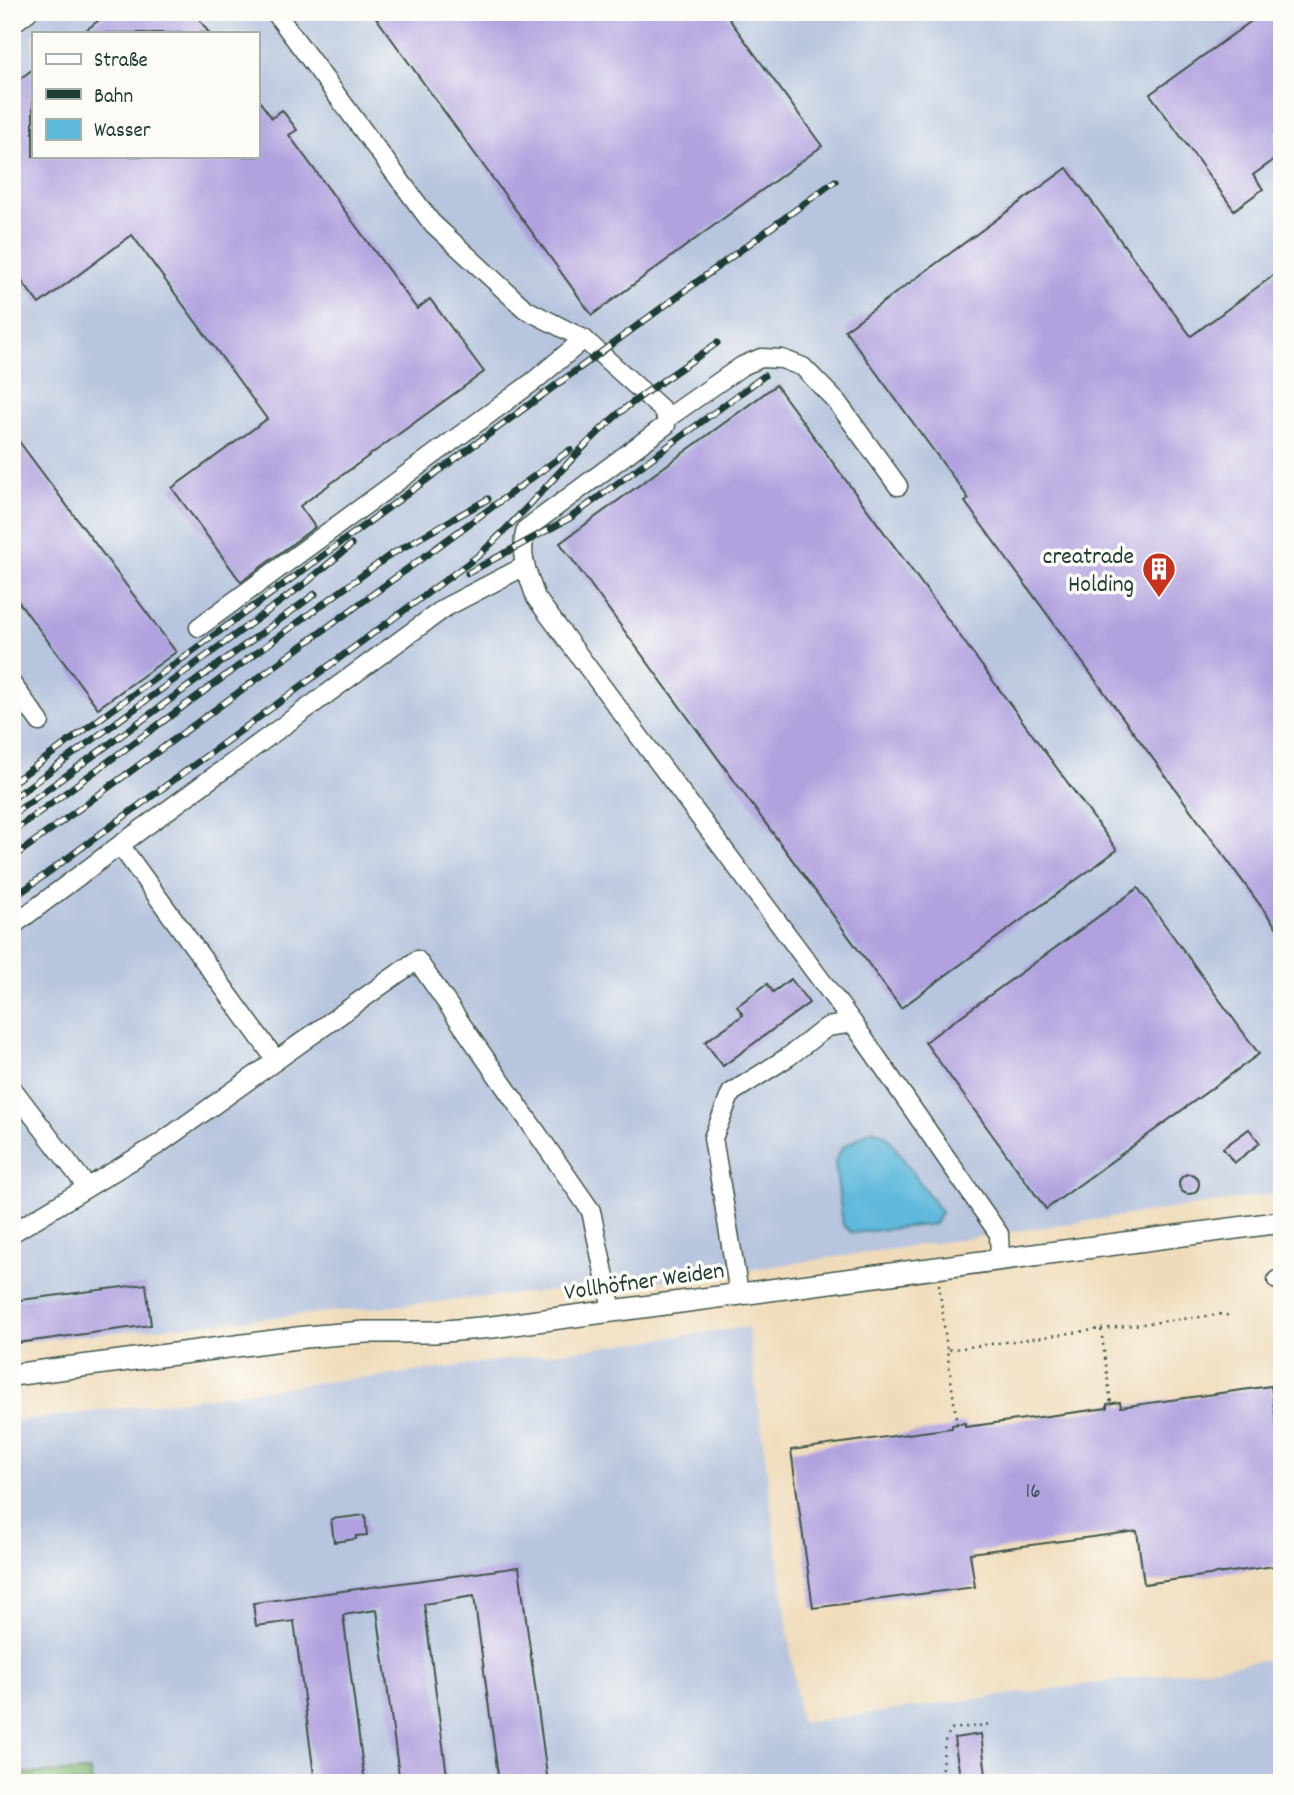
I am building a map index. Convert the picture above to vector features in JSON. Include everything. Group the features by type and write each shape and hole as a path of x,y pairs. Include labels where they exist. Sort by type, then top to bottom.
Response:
{"main road":[{"name":"Vollhöfner Weiden","path":"12,1375 338,1333 462,1330 1282,1222"}],"lane":[{"path":"12,24 28,12"},
{"path":"275,12 430,222 525,309 584,339 666,413 666,425 526,530 521,545 536,598 853,1023 999,1234 1000,1259"},
{"path":"199,627 534,381 584,339"},
{"path":"666,419 742,366 761,359 782,359 803,367 837,402 898,486"},
{"path":"12,926 446,607 525,566"},
{"path":"12,684 40,722"},
{"path":"120,845 276,1060"},
{"path":"12,1233 159,1144 417,960 591,1211 612,1310"},
{"path":"739,1293 713,1138 731,1093 788,1057 827,1027 853,1023"},
{"path":"12,1088 87,1187"}],"path":[{"path":"937,1267 957,1424"},
{"path":"947,1350 1224,1314 1231,1317"},
{"path":"1101,1329 1111,1403"},
{"path":"940,1783 945,1741 951,1729 993,1724"}],"shaded area":[{"path":"12,12 1282,12 1282,1193 690,1278 12,1342"},
{"path":"748,1327 800,1723 1282,1658 1282,1783 12,1783 12,1422 370,1378"}],"green space":[{"path":"90,1771 92,1783 16,1783 18,1774"}],"water":[{"path":"873,1129 886,1135 941,1212 935,1224 852,1233 843,1225 835,1162 842,1148"}],"building":[{"path":"110,12 194,12 208,32 83,32"},
{"path":"372,12 724,12 822,146 592,315"},
{"path":"1264,12 1282,12 1282,128 1274,133 1282,144 1282,154 1253,175 1263,189 1234,210 1150,94"},
{"path":"32,70 32,158 259,158 259,101 272,118 282,110 297,130 289,135 417,309 430,299 484,372 300,506 315,527 241,582 172,488 267,419 132,235 39,304 12,268 12,85"},
{"path":"1067,168 1191,336 1282,269 1282,935 965,502 969,499 845,330"},
{"path":"776,385 1117,850 901,1008 560,543"},
{"path":"12,432 176,652 98,708 12,593"},
{"path":"1138,888 1259,1054 1046,1209 925,1042"},
{"path":"791,979 809,1003 723,1066 705,1042 743,1015 737,1006 767,984 773,992"},
{"path":"1249,1129 1260,1143 1234,1163 1223,1148"},
{"path":"1185,1174 1193,1174 1199,1184 1193,1194 1185,1194 1179,1188 1179,1180"},
{"path":"146,1284 151,1325 17,1343 12,1301"},
{"path":"1271,1386 1282,1464 1282,1565 1144,1584 1137,1531 970,1553 975,1587 813,1608 791,1450 952,1428 952,1425 965,1423 965,1427 1107,1408 1107,1404 1120,1402 1121,1407"},
{"path":"365,1515 367,1535 334,1542 331,1519"},
{"path":"519,1567 548,1783 499,1783 474,1596 424,1604 448,1783 400,1783 377,1610 343,1615 365,1783 315,1783 294,1621 256,1626 253,1603"},
{"path":"981,1734 987,1783 961,1783 954,1738"}],"railway":[{"path":"12,783 835,181"},
{"path":"12,899 478,556 617,415 717,343"},
{"path":"468,573 570,518 764,376"},
{"path":"12,858 570,450"},
{"path":"12,832 390,555 488,499"},
{"path":"12,799 307,582 351,545"},
{"path":"12,815 315,594"}],"place":[{"name":"creatrade Holding","path":"1159,599"}]}
